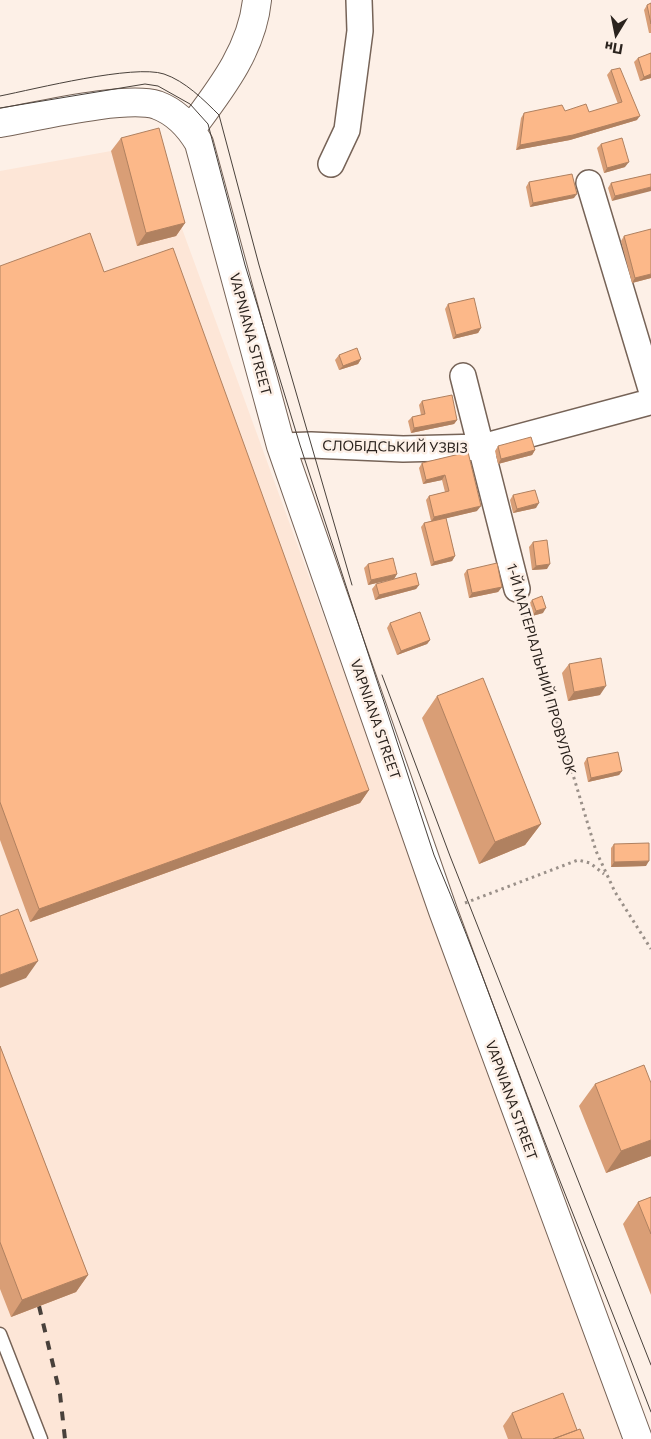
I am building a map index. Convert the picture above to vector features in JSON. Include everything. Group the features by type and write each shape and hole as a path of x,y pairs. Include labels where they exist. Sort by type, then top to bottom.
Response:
{"street":[{"path":"0,123 114,104 137,103 156,105 175,114 191,129 226,84 256,10 272,0"},
{"path":"331,164 347,130 360,31 359,0"},
{"name":"VAPNIANA STREET","path":"191,129 199,143 281,446 443,911 638,1439"},
{"path":"589,183 651,389"},
{"name":"1-Й МАТЕРІАЛЬНИЙ ПРОВУЛОК","path":"463,376 517,589"},
{"name":"СЛОБІДСЬКИЙ УЗВІЗ","path":"281,446 310,445 404,449 482,447 646,403 651,398"}],"lane":[{"path":"0,1334 41,1439"}],"path":[{"name":"1-Й МАТЕРІАЛЬНИЙ ПРОВУЛОК","path":"517,589 605,874 651,949"},
{"path":"443,911 578,860 590,863 605,874"}],"shaded area":[{"path":"150,141 624,1439 0,1439 0,171 111,151"}],"building":[{"path":"651,3 651,24 647,5"},
{"path":"651,53 651,74 644,77 638,58"},
{"path":"620,68 640,116 573,135 520,145 524,113 562,105 565,111 586,104 589,112 622,102 611,70"},
{"path":"159,128 185,223 146,233 121,138"},
{"path":"622,138 629,162 607,168 601,144"},
{"path":"572,174 577,194 533,203 529,182"},
{"path":"651,174 651,187 615,196 611,183"},
{"path":"651,229 651,274 635,278 624,236"},
{"path":"90,233 104,272 173,248 369,790 39,909 0,802 0,266"},
{"path":"474,298 481,328 456,335 448,304"},
{"path":"357,348 361,359 343,366 339,355"},
{"path":"452,395 457,420 414,428 412,417 425,414 422,401"},
{"path":"531,437 535,450 501,459 498,446"},
{"path":"468,452 481,506 434,517 429,496 449,491 445,475 426,480 422,463"},
{"path":"535,490 539,503 517,509 513,495"},
{"path":"446,518 455,556 434,562 424,523"},
{"path":"547,540 550,564 536,566 533,542"},
{"path":"393,558 397,574 371,580 368,564"},
{"path":"497,563 502,587 472,593 467,570"},
{"path":"416,573 419,585 379,595 376,584"},
{"path":"542,596 546,608 536,611 532,600"},
{"path":"420,612 430,640 401,651 390,623"},
{"path":"601,658 606,686 574,692 569,664"},
{"path":"483,678 541,824 495,842 437,696"},
{"path":"618,752 622,771 591,778 587,758"},
{"path":"649,843 649,861 614,862 614,844"},
{"path":"18,909 38,961 0,975 0,916"},
{"path":"0,1046 88,1275 22,1300 0,1242"},
{"path":"644,1065 651,1083 651,1140 621,1151 595,1084"},
{"path":"651,1197 651,1234 638,1202"},
{"path":"563,1393 577,1430 553,1439 522,1439 512,1413"},
{"path":"580,1429 584,1439 553,1439"}],"tram line":[{"path":"0,96 108,75 150,72 164,74 179,81 194,91 219,115 259,265 352,585"},
{"path":"0,108 145,84 158,86 190,104 208,124 245,265 300,445 434,855 651,1412"},
{"path":"382,675 450,856 651,1365"}],"railway":[{"path":"39,1306 60,1394 65,1439"}]}
